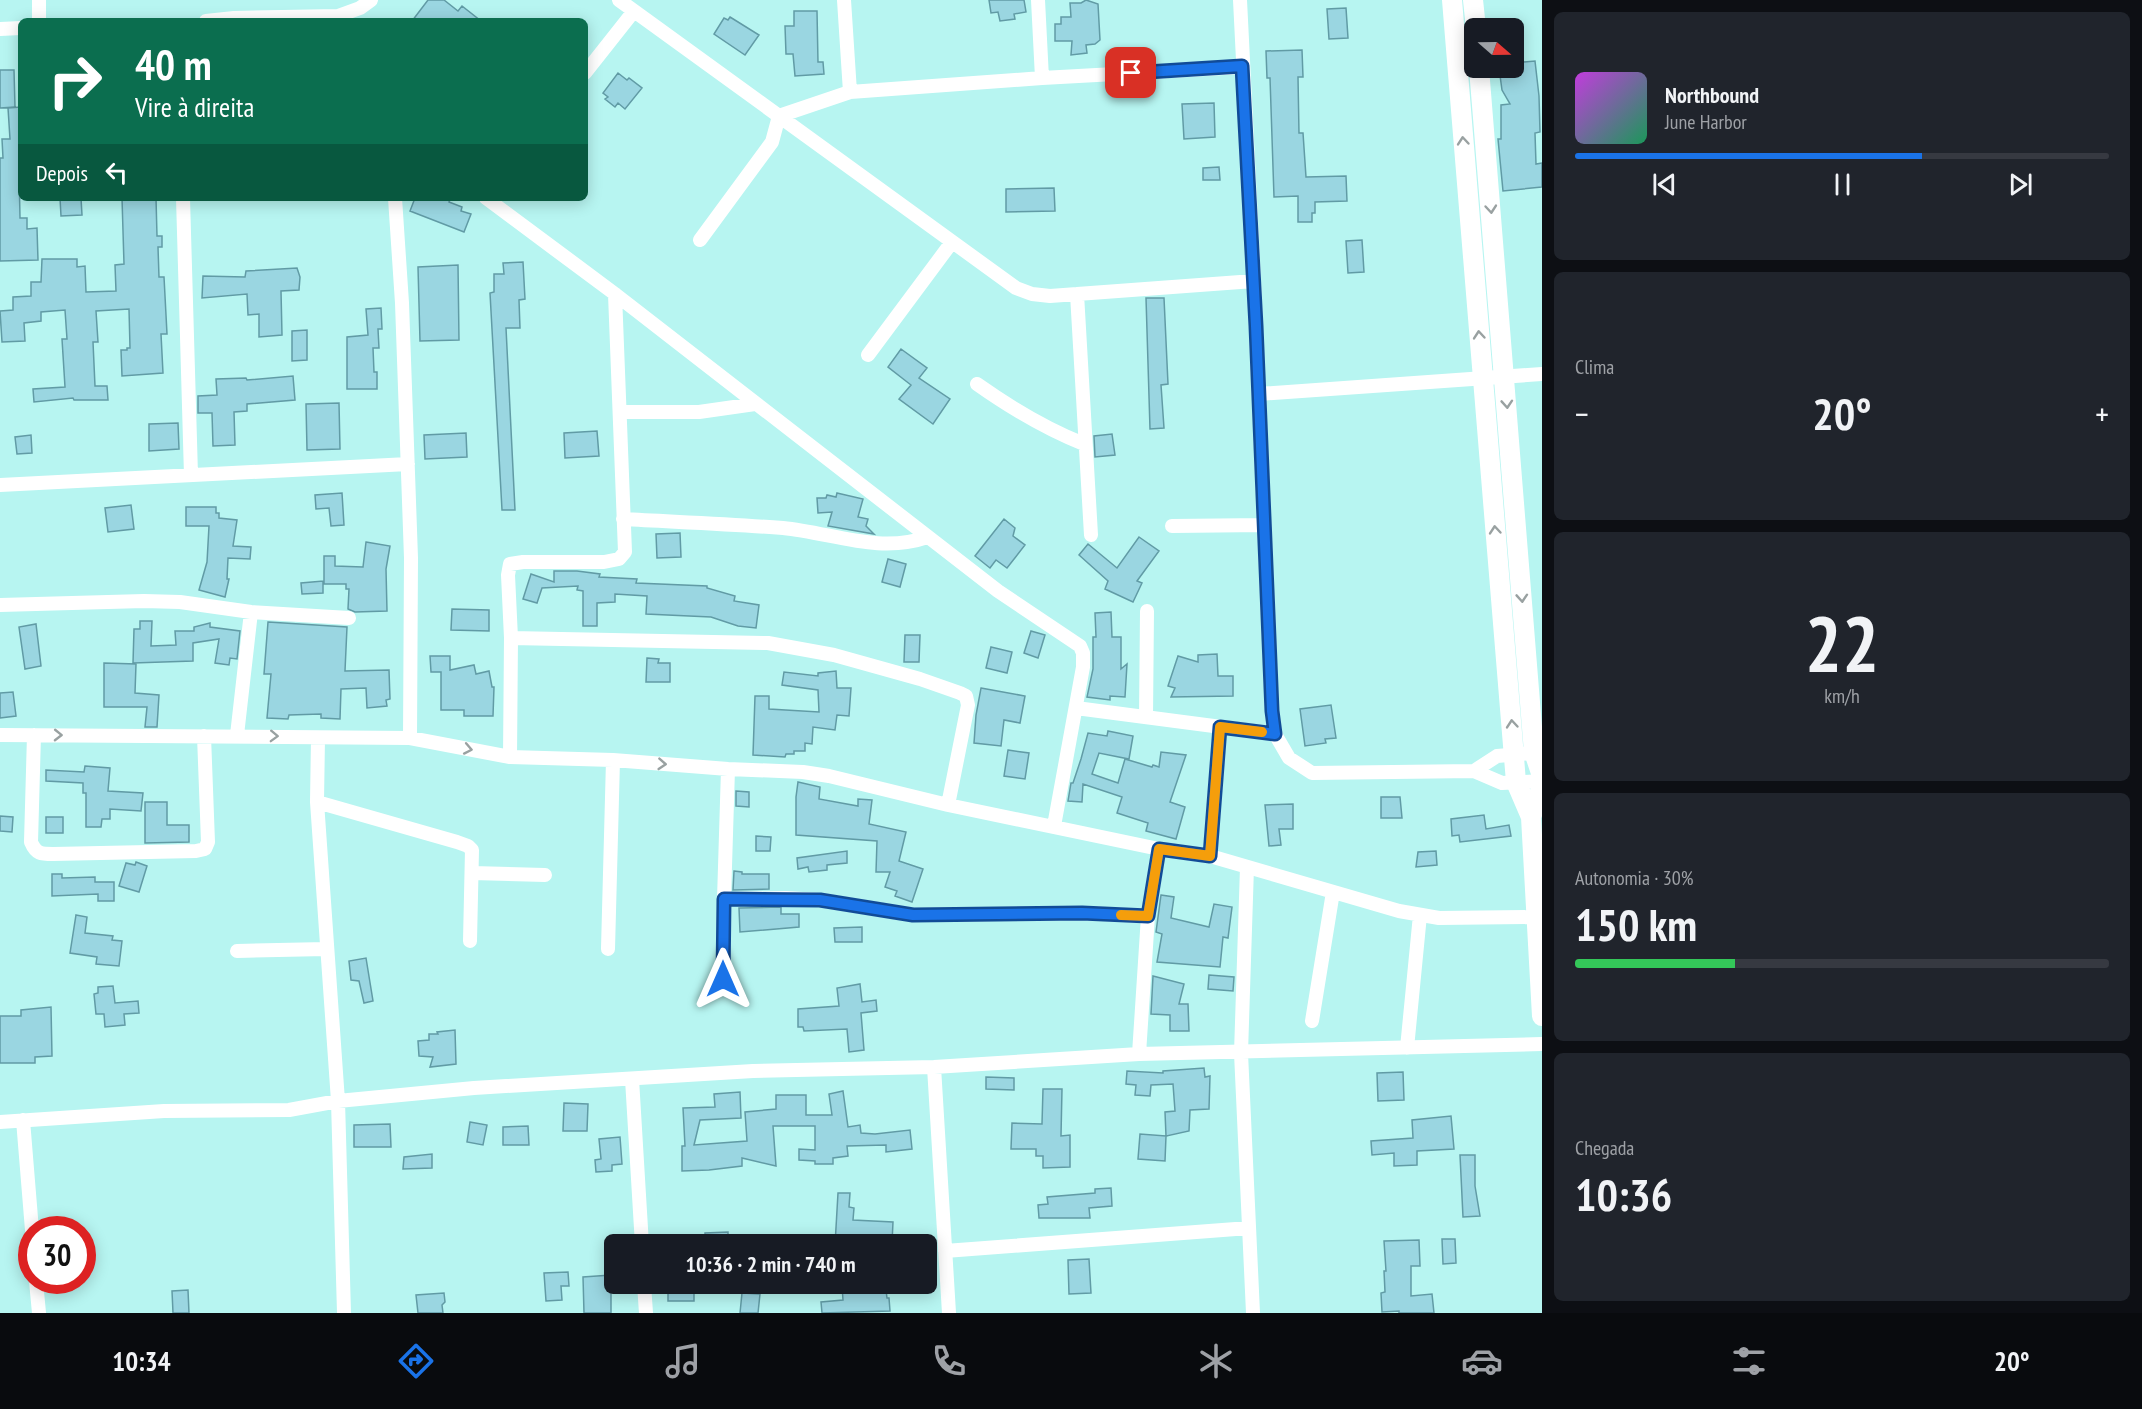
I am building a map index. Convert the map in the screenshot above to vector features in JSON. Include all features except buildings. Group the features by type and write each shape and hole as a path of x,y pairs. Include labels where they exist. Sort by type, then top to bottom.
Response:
{"street":[{"path":"39,0 39,18"},
{"path":"234,18 338,16 360,8 371,0"},
{"path":"620,0 1016,288 1032,294 1050,296 1254,281"},
{"path":"844,0 850,92"},
{"path":"1038,0 1042,78"},
{"path":"1240,0 1272,711 1275,734 1289,758 1312,773 1474,771 1502,783 1542,784 1531,817"},
{"path":"1452,0 1516,782 1531,817 1542,1016"},
{"path":"1473,0 1475,18"},
{"path":"588,69 634,11"},
{"path":"0,29 18,28"},
{"path":"779,116 850,92 1242,66"},
{"path":"1480,78 1538,752 1542,776"},
{"path":"700,240 772,142 779,116"},
{"path":"183,201 190,475"},
{"path":"395,201 402,303 411,558 410,738"},
{"path":"490,201 615,294 998,591 1080,646 1083,653 1083,667 1054,826"},
{"path":"868,356 952,242"},
{"path":"510,757 511,638 508,576 510,564 604,562 619,559 625,552 615,294"},
{"path":"1077,294 1091,535"},
{"path":"1259,394 1542,374"},
{"path":"977,384 1007,405 1056,433 1084,444"},
{"path":"620,412 699,412 755,404"},
{"path":"0,485 408,464"},
{"path":"623,519 786,528 886,545 911,543 928,537"},
{"path":"1172,526 1264,525"},
{"path":"0,605 180,602 251,612 349,618"},
{"path":"1146,717 1147,611"},
{"path":"237,735 251,612"},
{"path":"511,638 768,643 834,655 920,679 960,693 966,696 968,705 948,805"},
{"path":"1076,708 1275,734"},
{"path":"1210,856 1220,727"},
{"path":"0,735 410,738 510,757 613,760 803,772 1159,849 1210,856 1399,911 1439,918 1537,917"},
{"path":"34,735 31,842 35,851 40,854 205,849 208,842 204,736"},
{"path":"318,738 317,802 338,1101 344,1313"},
{"path":"1474,771 1497,756 1538,752"},
{"path":"608,949 613,760"},
{"path":"723,979 728,769"},
{"path":"317,802 468,846 472,850 470,941"},
{"path":"1139,1054 1148,916 1159,849"},
{"path":"1247,867 1241,1053 1253,1313"},
{"path":"472,873 545,875"},
{"path":"1312,1022 1333,892"},
{"path":"724,899 820,900 913,915 1082,913 1148,916"},
{"path":"1407,1048 1420,915"},
{"path":"237,951 326,949"},
{"path":"0,1122 164,1110 290,1110 338,1101 474,1088 753,1071 934,1067 1139,1054 1542,1044"},
{"path":"934,1067 949,1313"},
{"path":"632,1079 641,1234"},
{"path":"23,1120 31,1216"},
{"path":"945,1251 1249,1228"},
{"path":"37,1294 39,1313"},
{"path":"645,1294 646,1313"}],"slow traffic":[{"path":"1121,915 1148,916 1159,849 1210,856 1220,727 1262,732"}],"route":[{"path":"723,979 724,899 820,900 913,915 1082,913 1148,916 1159,849 1210,856 1220,727 1275,734 1272,711 1254,281 1242,66 1131,73"}]}
